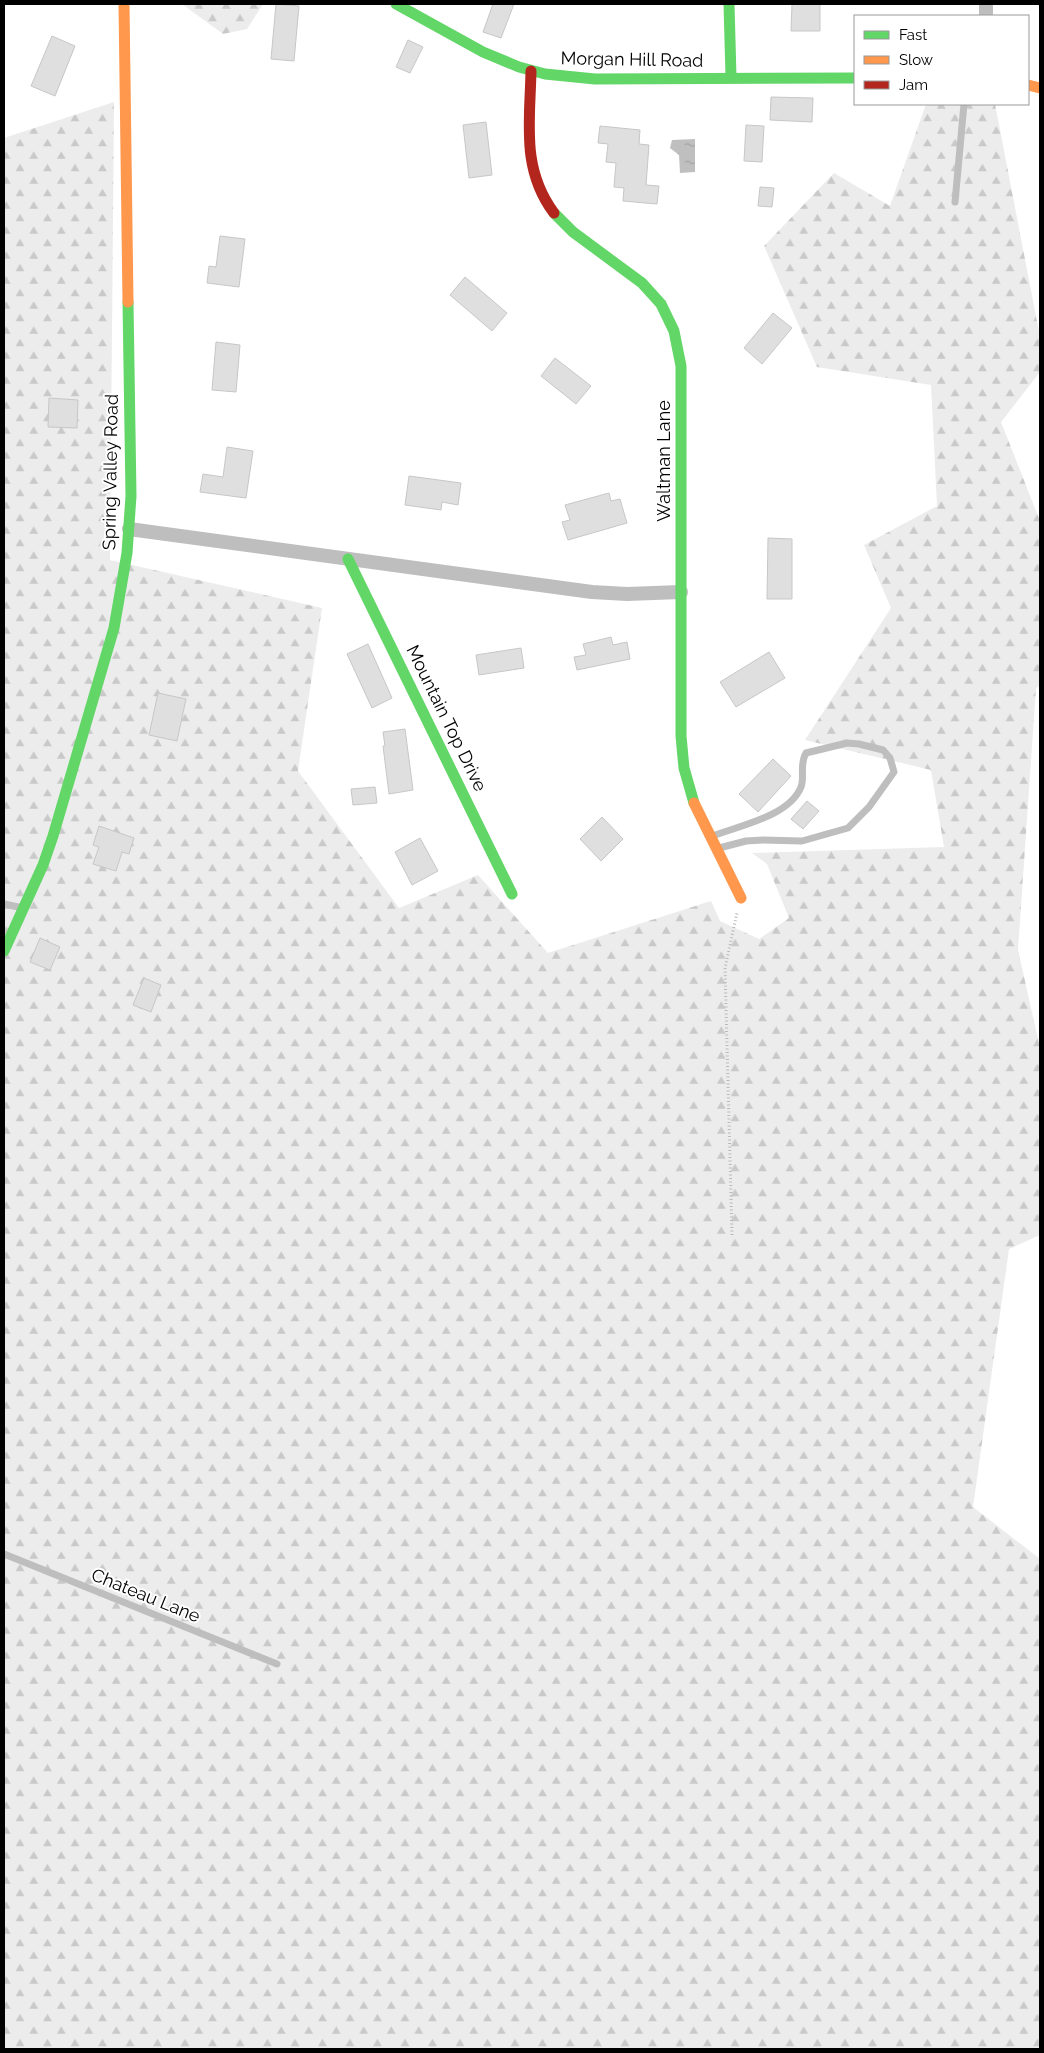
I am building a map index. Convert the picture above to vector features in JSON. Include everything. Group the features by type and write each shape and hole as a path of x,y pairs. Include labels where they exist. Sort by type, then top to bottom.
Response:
{"street":[{"name":"Spring Valley Road","path":"4,951 56,829 114,628 129,530 131,496 124,4"},
{"name":"Morgan Hill Road","path":"396,4 487,54 531,71 572,78 854,78"},
{"path":"730,4 731,77"},
{"name":"Waltman Lane","path":"531,71 531,162 535,179 544,200 571,230 648,286 664,308 676,336 681,366 681,736 684,768 690,798 741,898"},
{"path":"129,530 598,593 681,592"},
{"name":"Mountain Top Drive","path":"348,559 512,894"}],"lane":[{"path":"956,202 964,105"},
{"path":"710,837 733,827 758,821 784,808 795,798 802,786 802,760 806,753 847,743 883,750 890,758 894,772 889,782 869,808 848,828 802,841 746,841 716,849"},
{"path":"4,904 23,908"},
{"name":"Chateau Lane","path":"4,1554 277,1664"}],"path":[{"path":"732,1235 725,968 728,946 741,898"}],"green space":[{"path":"182,4 263,4 247,29 223,34"},
{"path":"114,102 110,560 322,608 298,771 399,908 478,875 548,953 711,901 720,921 759,939 789,918 767,864 752,853 944,847 931,770 805,740 891,608 864,545 937,506 931,385 817,367 764,246 834,173 890,206 926,105 995,105 1040,337 1040,372 1001,422 1040,521 1040,686 1036,688 1018,950 1040,1048 1040,1235 1009,1249 973,1507 1040,1559 1040,2049 4,2049 4,138"}],"water":[{"path":"695,139 695,172 680,173 679,155 670,148 672,140"}],"building":[{"path":"276,4 299,6 294,61 271,59"},
{"path":"493,4 514,4 501,38 483,32"},
{"path":"792,4 820,4 820,31 791,31"},
{"path":"52,36 75,46 55,96 31,86"},
{"path":"408,40 423,47 410,73 396,67"},
{"path":"771,97 813,98 812,122 770,120"},
{"path":"486,122 492,175 469,178 463,125"},
{"path":"746,125 764,126 762,162 744,161"},
{"path":"600,126 640,130 639,144 649,145 646,185 659,186 657,204 623,201 624,188 614,187 616,163 606,162 608,144 598,143"},
{"path":"760,187 774,188 772,207 758,206"},
{"path":"220,236 245,239 239,287 207,283 209,266 216,267"},
{"path":"465,277 507,313 492,331 450,295"},
{"path":"773,313 792,328 762,364 744,348"},
{"path":"216,342 240,345 236,392 212,390"},
{"path":"555,358 591,386 576,404 541,376"},
{"path":"49,398 78,400 77,428 48,427"},
{"path":"227,447 253,451 246,498 200,492 203,474 223,477"},
{"path":"409,476 461,483 458,505 442,502 441,510 405,505"},
{"path":"609,493 611,501 620,499 627,523 568,540 562,522 570,520 565,505"},
{"path":"768,538 792,539 792,599 767,599"},
{"path":"611,637 613,645 627,642 630,659 577,670 574,657 586,655 583,644"},
{"path":"368,644 392,698 372,708 347,654"},
{"path":"521,648 524,668 479,675 476,655"},
{"path":"769,652 785,678 736,707 720,682"},
{"path":"158,693 186,699 177,741 149,735"},
{"path":"405,729 413,790 389,794 383,732"},
{"path":"773,759 791,776 758,812 739,794"},
{"path":"375,787 377,803 353,805 351,789"},
{"path":"807,801 819,811 803,829 791,819"},
{"path":"602,817 623,839 601,861 580,839"},
{"path":"99,826 134,838 129,854 122,852 116,871 93,864 99,847 93,845"},
{"path":"420,838 438,871 412,885 395,852"},
{"path":"40,938 60,947 50,970 30,962"},
{"path":"144,978 161,985 151,1012 133,1005"}],"traffic: fast":[{"path":"396,4 483,52 519,67 545,74 595,79 854,78"},
{"path":"729,4 731,77"},
{"path":"554,213 573,232 642,283 661,304 674,331 681,366 681,736 684,768 694,803"},
{"path":"4,951 43,865 53,836 114,628 127,553 131,496 128,302"},
{"path":"348,559 512,894"}],"traffic: slow":[{"path":"124,4 128,302"},
{"path":"1029,85 1040,88"},
{"path":"694,803 741,898"}],"traffic: jam":[{"path":"531,71 529,127 532,162 543,196 554,213"}]}
